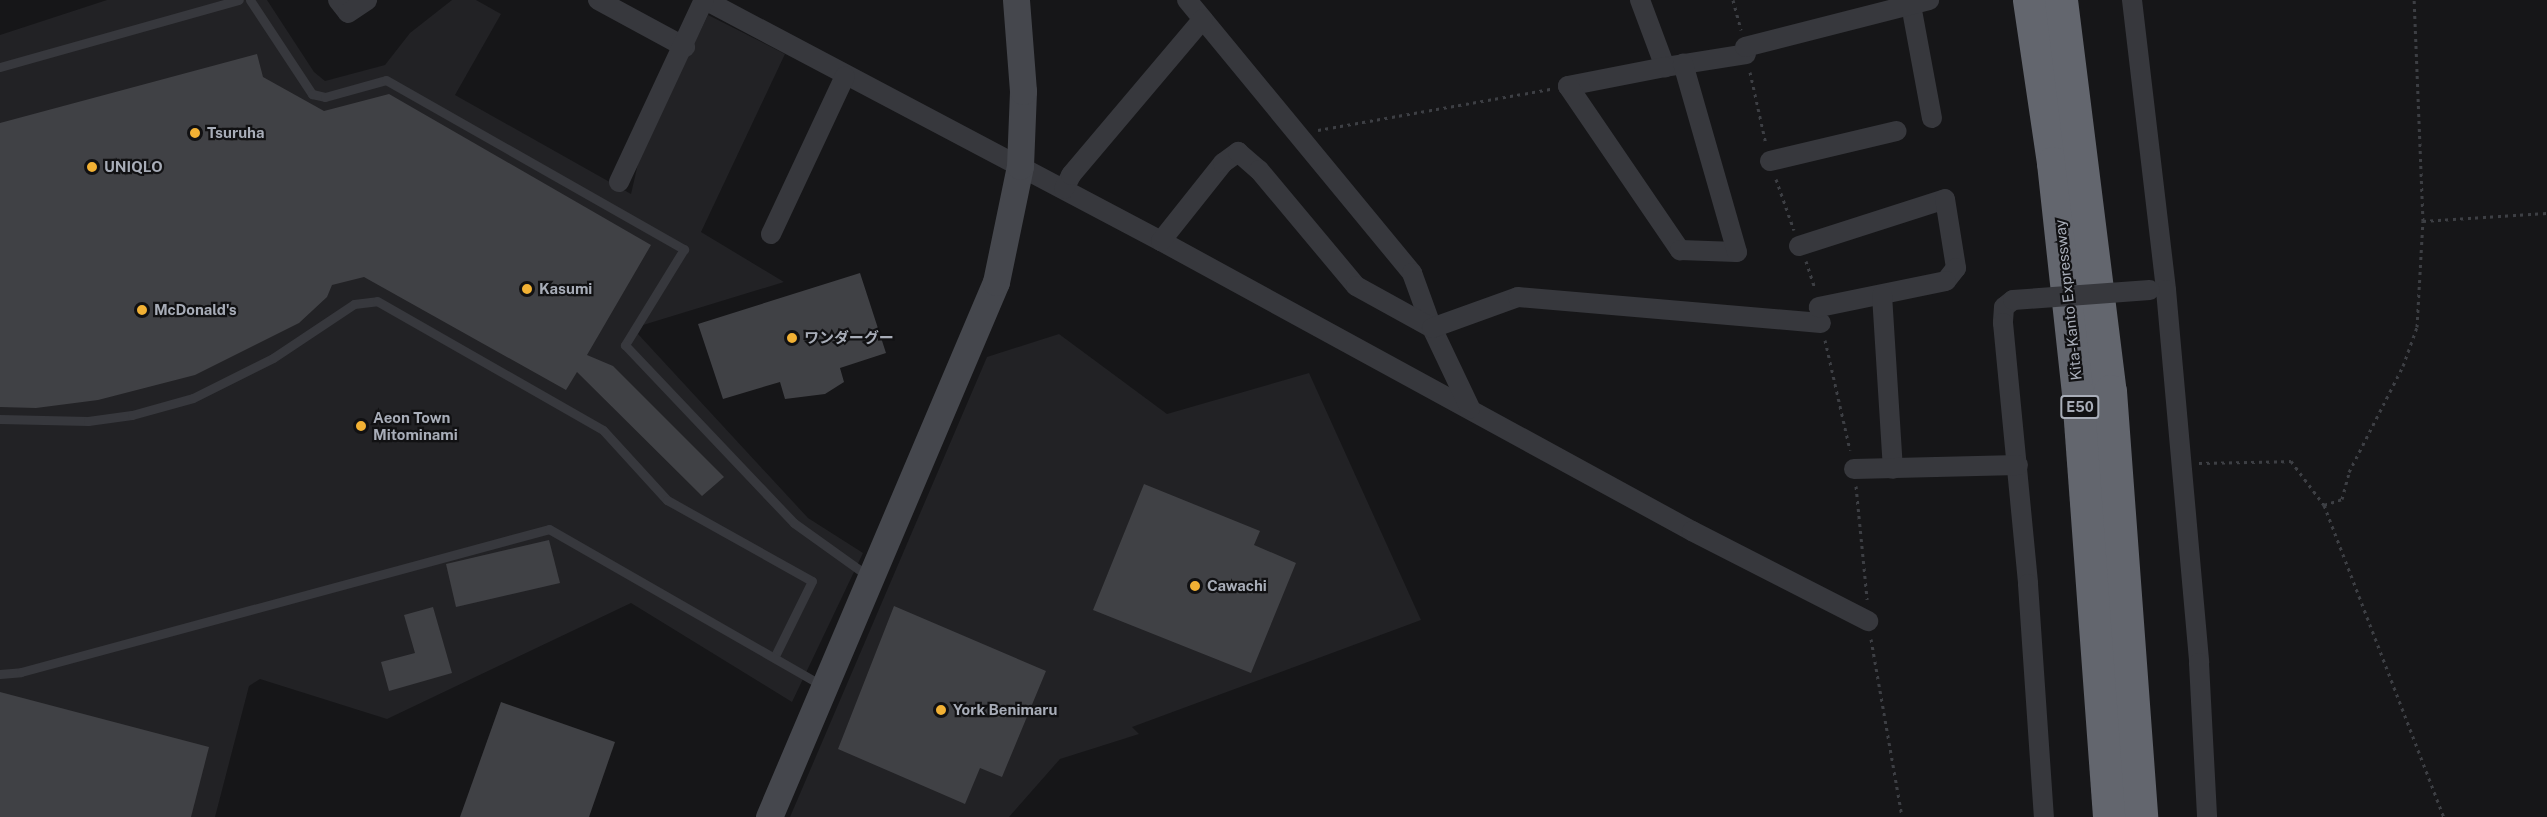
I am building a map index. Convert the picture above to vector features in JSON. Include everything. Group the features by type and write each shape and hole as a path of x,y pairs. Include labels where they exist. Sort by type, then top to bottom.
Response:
{"highway":[{"name":"Kita-Kanto Expressway","path":"2028,0 2053,163 2078,394 2109,817"},
{"name":"Kita-Kanto Expressway","path":"2061,0 2110,391 2141,817"}],"street":[{"path":"338,0 348,13 367,0"},
{"path":"598,0 685,47"},
{"path":"619,182 685,47 704,0 845,76 1020,165 1470,408 1504,430 1671,520 1868,621"},
{"path":"769,817 982,321 1013,216 1020,165 1023,91 1016,0"},
{"path":"1187,0 1412,273 1432,328 1470,408"},
{"path":"1640,0 1674,65 1737,252 1680,250 1568,86 1674,65 1746,51 1920,3 1932,118"},
{"path":"2132,0 2158,290 2181,464 2199,663 2207,817"},
{"path":"1064,189 1071,176 1203,19"},
{"path":"771,234 845,76"},
{"path":"1770,161 1897,131"},
{"path":"1161,241 1223,163 1238,152 1259,170 1356,286 1432,328 1518,297 1820,315 1882,295 1946,280 1956,268 1945,199 1799,246"},
{"path":"2044,817 2018,465 2003,323 2004,307 2013,300 2158,290"},
{"path":"1882,295 1893,469"},
{"path":"1854,469 2018,465"}],"lane":[{"path":"0,67 239,0"},
{"path":"250,0 312,94 325,97 386,80 684,249 625,345 794,523 872,578"},
{"path":"0,419 88,421 132,415 193,398 273,358 354,304 377,301 603,430 667,500 812,581 775,656"},
{"path":"0,674 21,672 549,529 775,656 825,688"}],"path":[{"path":"1733,0 1770,161 1820,315 1854,469 1866,566 1868,621 1902,817"},
{"path":"2324,505 2342,499 2349,472 2412,343 2417,327 2423,221 2414,0"},
{"path":"1298,134 1568,86"},
{"path":"2423,221 2547,213"},
{"path":"2181,464 2291,461 2324,505 2444,817"}],"shaded area":[{"name":"Aeon Town Mitominami","path":"107,0 267,0 314,72 325,81 385,65 410,33 452,0 476,0 501,14 455,95 631,194 640,155 708,15 785,54 701,232 784,282 643,325 638,334 808,518 863,553 792,702 631,603 387,719 260,679 249,686 215,817 0,817 0,35"},
{"path":"1059,334 1167,414 1309,373 1421,620 1132,727 1139,734 1060,759 1009,817 790,817 987,357"}],"building":[{"path":"257,54 263,77 324,111 389,94 651,245 587,355 613,366 724,477 702,496 577,372 566,390 364,277 332,285 327,297 299,323 195,375 98,400 36,408 0,407 0,123"},
{"name":"ワンダーグー","path":"860,273 886,353 840,368 844,382 825,394 785,399 780,382 723,399 698,324"},
{"name":"Cawachi","path":"1144,484 1260,531 1254,545 1296,563 1251,673 1093,610"},
{"path":"549,540 560,583 456,607 446,564"},
{"name":"York Benimaru","path":"894,606 1046,671 1002,777 980,768 965,804 838,749"},
{"path":"433,607 452,673 389,691 381,662 415,653 404,615"},
{"path":"0,692 209,747 191,817 0,817"},
{"path":"501,702 615,742 589,817 460,817"}],"place":[{"name":"Tsuruha","path":"195,133"},
{"name":"UNIQLO","path":"92,167"},
{"name":"Kasumi","path":"527,289"},
{"name":"McDonald's","path":"142,310"},
{"name":"ワンダーグー","path":"792,338"},
{"name":"Aeon Town Mitominami","path":"361,426"},
{"name":"Cawachi","path":"1195,586"},
{"name":"York Benimaru","path":"941,710"}]}
